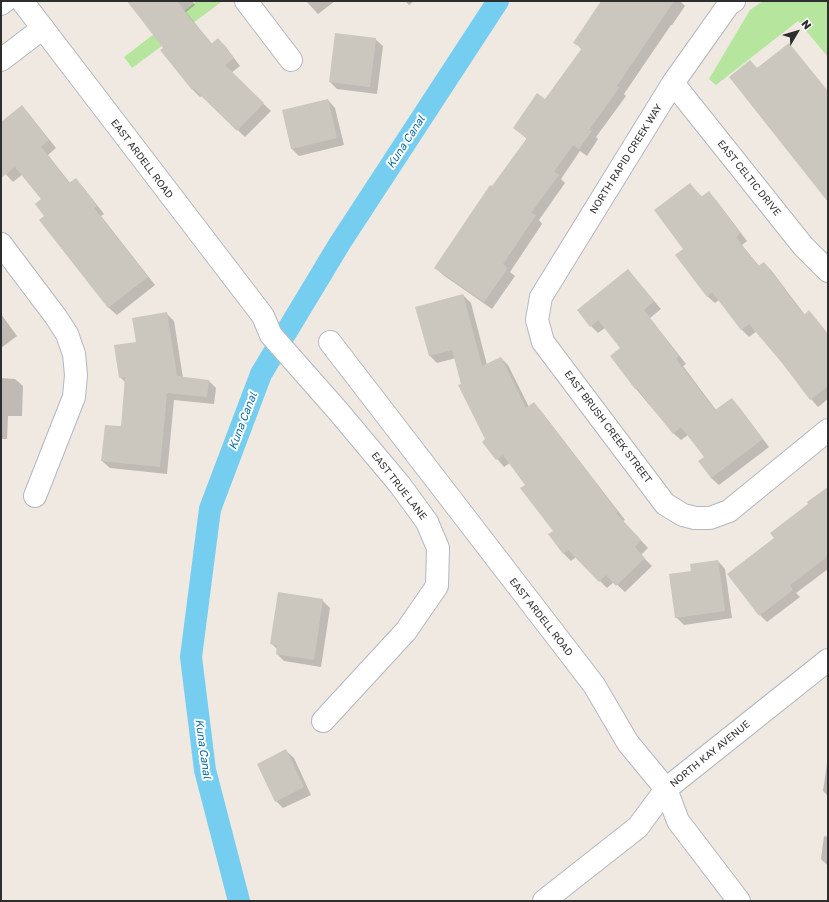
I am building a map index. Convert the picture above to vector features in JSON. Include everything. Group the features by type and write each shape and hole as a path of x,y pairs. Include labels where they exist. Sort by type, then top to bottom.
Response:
{"street":[{"path":"1,4 5,1"},
{"name":"EAST ARDELL ROAD","path":"22,1 267,326"},
{"path":"246,1 291,60"},
{"name":"NORTH RAPID CREEK WAY","path":"537,320 541,297 673,83 731,2"},
{"path":"1,60 43,28"},
{"name":"EAST CELTIC DRIVE","path":"673,83 803,246 828,271"},
{"path":"1,244 56,317 67,334 74,354 76,376 74,397 34,496"},
{"name":"EAST BRUSH CREEK STREET","path":"537,320 544,342 665,504 683,514 695,518 710,518 729,511 828,430"},
{"name":"EAST TRUE LANE","path":"267,326 288,354 338,411 400,486 427,522 438,548 437,586 406,632 323,721"},
{"name":"EAST ARDELL ROAD","path":"330,342 594,685 628,743 666,789 678,822 739,901"},
{"name":"NORTH KAY AVENUE","path":"544,901 638,827 666,789 828,660"}],"green space":[{"path":"197,1 219,1 220,3 132,68 124,57"},
{"path":"763,1 828,1 828,57 798,21 716,85 709,79 750,10"}],"building":[{"path":"127,1 177,1 211,44 218,38 234,58 225,65 264,103 237,131 194,89 192,90 160,50 163,48"},
{"path":"601,1 674,1 617,86 619,88 589,130 592,131 579,149 573,145 554,172 559,175 531,213 536,215 503,264 508,268 484,302 434,268 490,185 492,186 527,138 513,128 537,93 545,99 582,48 573,43"},
{"path":"335,33 376,38 370,87 329,82"},
{"path":"789,43 828,91 828,202 729,77 750,60 757,68"},
{"path":"328,99 337,138 291,149 282,110"},
{"path":"22,105 49,140 41,147 69,183 76,178 97,206 94,208 148,277 108,308 39,220 44,216 35,204 41,199 15,167 1,178 1,122"},
{"path":"690,183 701,197 709,191 740,233 736,237 758,266 764,262 804,315 809,310 828,334 828,386 810,400 782,363 749,324 741,330 712,292 707,297 675,255 683,249 654,210"},
{"path":"628,269 654,301 644,310 679,356 676,359 715,410 732,398 763,439 711,478 698,461 704,457 681,427 673,434 637,388 635,389 610,356 620,348 598,320 590,327 577,310"},
{"path":"463,294 482,366 501,357 526,408 534,402 618,512 616,513 641,540 635,547 645,558 616,586 606,575 599,582 568,550 563,554 548,534 553,531 520,488 525,485 503,455 496,460 482,442 485,439 458,385 461,384 452,350 429,356 415,307"},
{"path":"167,312 177,376 209,380 207,397 167,393 160,467 101,461 105,425 121,426 125,377 119,378 114,345 136,342 132,318"},
{"path":"828,487 828,556 790,585 793,590 759,616 727,574 774,538 770,533 808,504 807,502"},
{"path":"718,560 725,611 675,618 669,574 691,571 690,564"},
{"path":"278,592 323,599 314,660 276,654 277,645 270,644"},
{"path":"286,749 304,787 275,802 257,764"}],"waterway":[{"name":"Kuna Canal","path":"239,901 205,770 191,657 210,509 261,374 340,243 498,1"}]}
